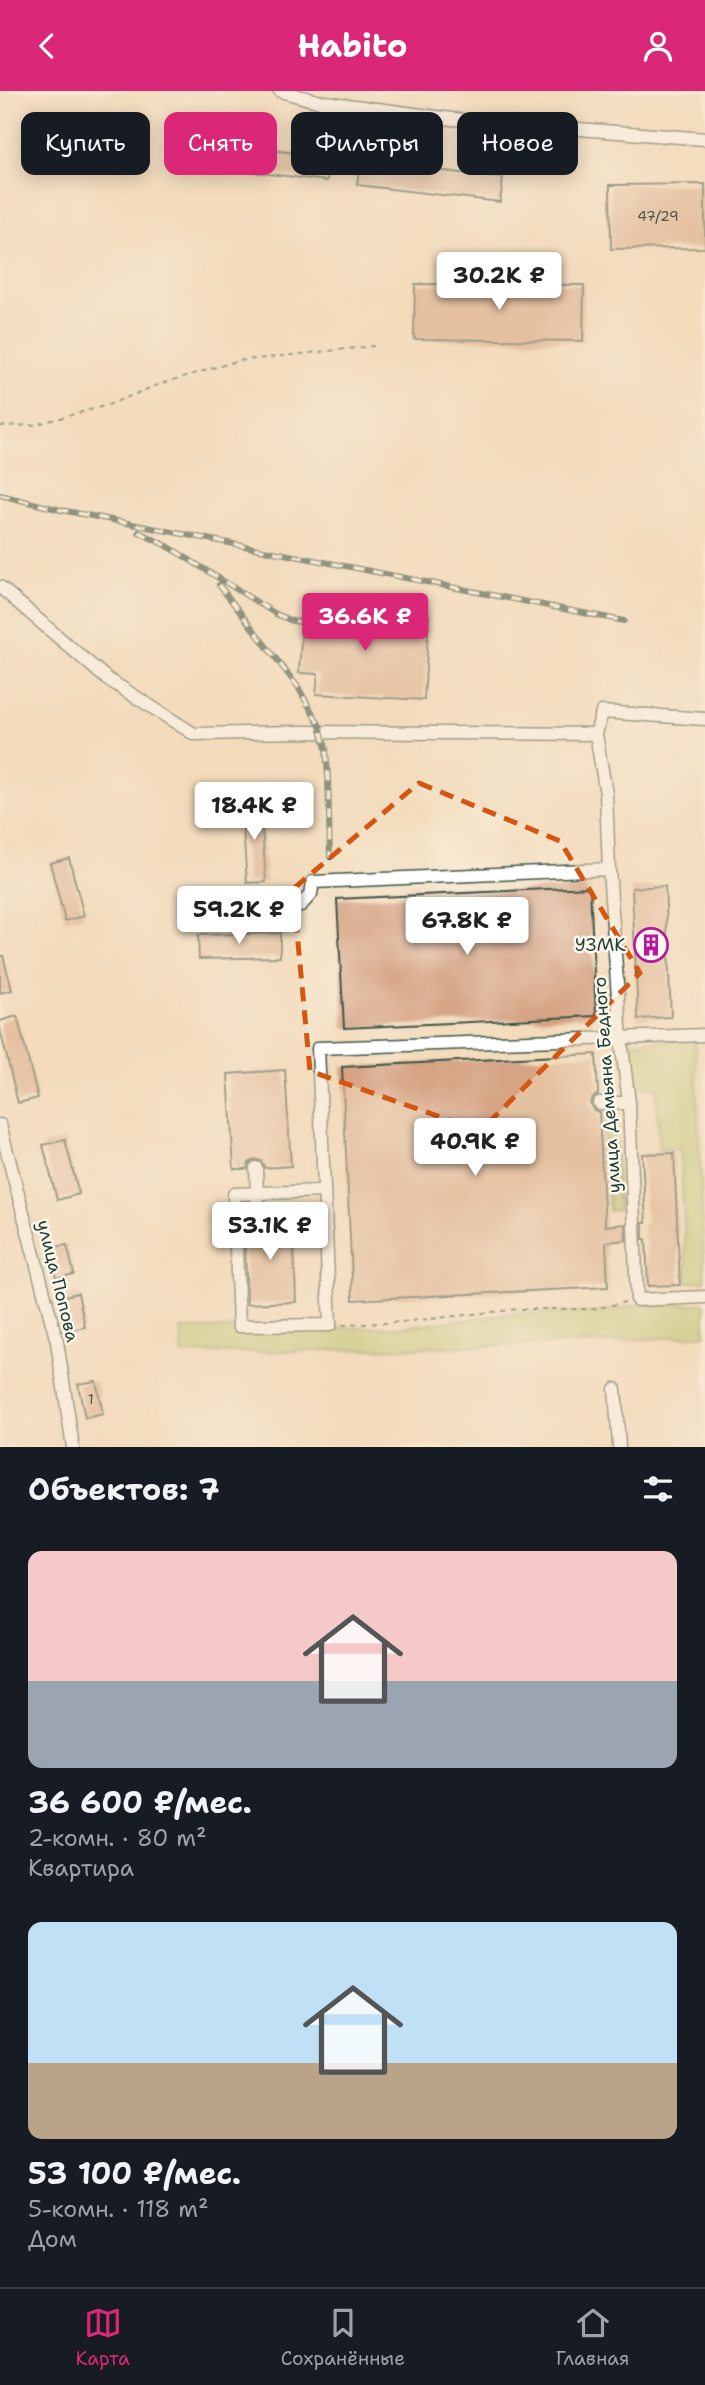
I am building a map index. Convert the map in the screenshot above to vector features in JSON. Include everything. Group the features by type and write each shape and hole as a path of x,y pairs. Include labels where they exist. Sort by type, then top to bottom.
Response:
{"street":[{"path":"280,91 317,101 452,119 705,139"},
{"path":"0,587 106,678 194,734 596,734 602,712 705,719"},
{"name":"улица Демьяна Бедного","path":"596,734 606,794 621,1039 629,1103 636,1300"},
{"path":"219,907 302,905 312,894 313,882 609,869"},
{"path":"324,1191 234,1195 239,1326 330,1325 318,1048 705,1035"},
{"path":"599,1103 629,1103"},
{"name":"улица Попова","path":"0,1125 6,1175 57,1342 73,1447"},
{"path":"256,1168 258,1219"},
{"path":"636,1300 705,1297"},
{"path":"615,1389 619,1447"}],"path":[{"path":"0,426 47,422 108,405 160,384 237,361 374,346"},
{"path":"330,1325 402,1322 519,1310 594,1310 636,1300"}],"highlighted area":[{"path":"419,783 560,841 640,973 480,1131 310,1071 293,889"}],"green space":[{"path":"695,1039 705,1281 687,1282 680,1149 659,1150 656,1087 633,1087 631,1042"},
{"path":"613,1112 619,1210 609,1211 603,1113"},
{"path":"705,1304 705,1335 597,1343 182,1354 181,1329 400,1327 521,1313 595,1313 638,1305"}],"building":[{"path":"277,151 291,153 291,175 328,175 327,181 277,175"},
{"path":"443,171 457,173 457,175 503,178 500,202 357,185 358,175 443,175"},
{"path":"705,184 705,248 611,249 610,185"},
{"path":"415,284 584,285 583,341 414,339"},
{"path":"303,609 429,616 424,700 316,694 318,674 299,673"},
{"path":"260,800 266,882 247,883 241,801"},
{"path":"69,858 84,916 65,921 50,863"},
{"name":"УЗМК","path":"665,886 671,1017 638,1019 632,888"},
{"path":"590,887 596,1016 344,1028 337,899"},
{"path":"280,933 280,957 199,959 198,935"},
{"path":"0,956 3,956 12,990 0,993"},
{"path":"17,1016 38,1098 18,1103 0,1029 0,1021"},
{"path":"596,1054 598,1094 592,1098 590,1104 599,1112 605,1226 625,1224 626,1240 606,1242 608,1287 353,1300 342,1067"},
{"path":"285,1070 291,1166 265,1168 261,1161 255,1159 249,1163 247,1169 234,1169 228,1074"},
{"path":"65,1140 79,1194 57,1200 43,1145"},
{"path":"674,1153 680,1285 648,1286 646,1239 643,1239 643,1223 646,1223 642,1154"},
{"path":"293,1218 296,1302 247,1304 244,1219 249,1219 253,1226 259,1228 267,1219"},
{"path":"67,1245 74,1274 56,1278 49,1248"},
{"path":"78,1293 85,1327 68,1331 60,1297"},
{"path":"96,1381 103,1414 85,1418 78,1384"}],"railway":[{"path":"0,495 61,510 624,621"},
{"path":"139,532 169,547 276,614 292,621 421,632"},
{"path":"219,585 298,687 320,726 326,749 330,857"}],"place":[{"name":"УЗМК","path":"651,945"}]}
